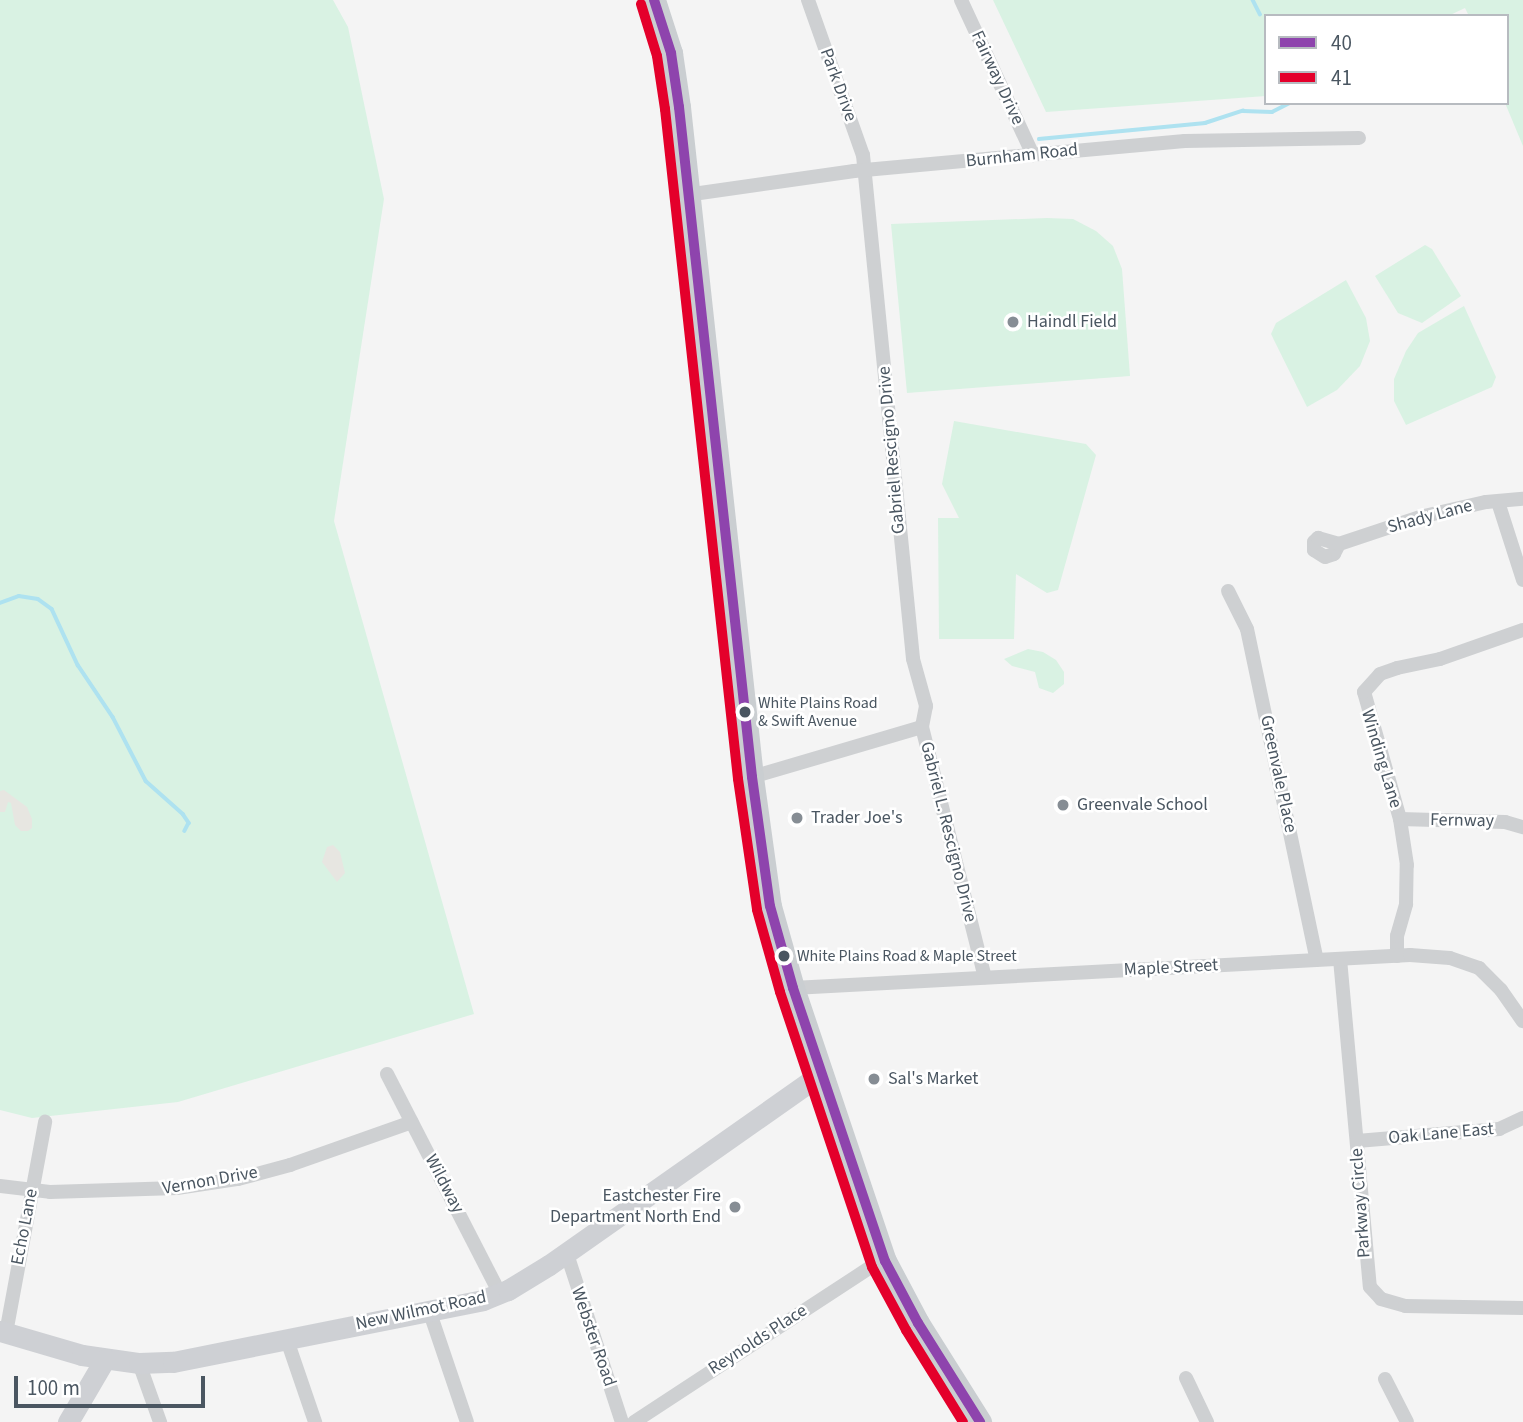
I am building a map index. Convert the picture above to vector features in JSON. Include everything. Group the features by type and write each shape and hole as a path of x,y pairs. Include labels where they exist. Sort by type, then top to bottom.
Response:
{"main road":[{"path":"654,0 671,53 752,777 770,906 793,988 885,1261 918,1324 980,1422"}],"street":[{"name":"Park Drive","path":"808,0 860,141 865,171"},
{"name":"Fairway Drive","path":"961,0 1033,155"},
{"name":"Burnham Road","path":"687,195 703,190 865,171 1185,141 1359,138"},
{"name":"Gabriel Rescigno Drive","path":"865,171 913,659 926,706 922,727"},
{"name":"Shady Lane","path":"1339,544 1420,517 1523,499"},
{"path":"1498,502 1523,580"},
{"name":"Greenvale Place","path":"1228,591 1247,629 1317,960"},
{"name":"Winding Lane","path":"1397,956 1408,881 1400,819 1364,701 1364,692 1369,683 1380,674 1440,659 1523,630"},
{"path":"752,777 922,727"},
{"name":"Gabriel L. Rescigno Drive","path":"922,727 985,977"},
{"name":"Fernway","path":"1400,819 1505,822 1523,827"},
{"name":"Maple Street","path":"793,988 1340,958 1450,958 1479,968 1501,990 1523,1021"},
{"name":"Parkway Circle","path":"1340,958 1367,1278 1374,1293 1381,1299 1405,1306 1523,1308"},
{"name":"New Wilmot Road","path":"3,1332 105,1359 139,1363 196,1358 500,1294 822,1073"},
{"name":"Wildway","path":"387,1074 500,1294"},
{"name":"Oak Lane East","path":"1357,1142 1499,1129 1523,1118"},
{"name":"Echo Lane","path":"3,1332 45,1122"},
{"name":"Vernon Drive","path":"0,1186 32,1191 141,1192 238,1179 290,1165 412,1122"},
{"name":"Webster Road","path":"566,1251 622,1422"},
{"name":"Reynolds Place","path":"634,1422 872,1266 885,1261"},
{"path":"429,1310 467,1422"},
{"path":"287,1340 316,1422"},
{"path":"68,1422 105,1359"},
{"path":"139,1363 160,1422"},
{"path":"1186,1378 1207,1422"},
{"path":"1385,1379 1407,1422"}],"green space":[{"path":"0,0 333,0 348,27 384,199 334,521 474,1014 178,1102 32,1118 0,1110"},
{"path":"993,0 1523,0 1523,146 1506,105 1509,105 1509,14 1468,14 1465,8 1452,14 1264,14 1264,96 1046,112"},
{"name":"Haindl Field","path":"1073,219 1096,231 1113,246 1122,269 1130,376 907,393 891,224"},
{"path":"1425,245 1432,249 1461,296 1422,323 1398,313 1375,276"},
{"path":"1346,280 1366,318 1370,341 1360,366 1337,390 1307,407 1271,334 1276,323"},
{"path":"1464,306 1496,377 1492,387 1406,425 1394,401 1394,379 1406,351 1418,333"},
{"path":"954,421 1086,444 1096,455 1058,590 1047,593 1016,574 1014,639 939,639 938,518 959,518 942,484"},
{"path":"1028,649 1043,652 1056,660 1064,672 1064,684 1053,693 1039,688 1035,672 1012,666 1004,659"}],"sand":[{"path":"4,790 27,807 32,819 32,828 28,831 21,831 15,825 11,803 8,802 5,812 0,812 0,791"},
{"path":"333,845 340,852 345,873 337,882 322,862 327,847"}],"waterway":[{"path":"1253,0 1260,14"},
{"path":"1039,139 1205,123 1243,111 1272,112 1286,105"},
{"path":"0,603 19,596 38,599 52,609 78,665 113,717 146,781 183,814 189,823 185,831"}],"transit line":[{"name":"40","path":"654,0 671,53 679,107 752,777 770,906 793,988 885,1261 918,1323 980,1422"},
{"name":"41","path":"641,4 657,56 665,109 738,779 757,910 780,992 872,1267 906,1330 963,1422"}],"place":[{"name":"Haindl Field","path":"1013,322"},
{"name":"White Plains Road & Swift Avenue","path":"745,712"},
{"name":"Greenvale School","path":"1063,805"},
{"name":"Trader Joe's","path":"797,818"},
{"name":"White Plains Road & Maple Street","path":"784,956"},
{"name":"Sal's Market","path":"874,1079"},
{"name":"Eastchester Fire Department North End","path":"735,1207"}]}
